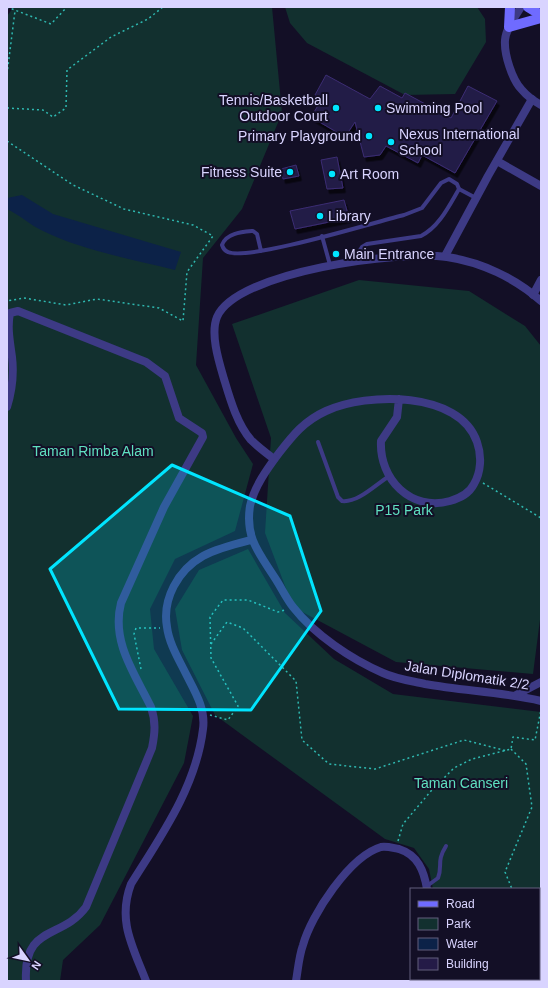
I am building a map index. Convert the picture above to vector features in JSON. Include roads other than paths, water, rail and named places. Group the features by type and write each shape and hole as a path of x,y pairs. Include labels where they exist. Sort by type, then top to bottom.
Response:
{"street":[{"path":"510,7 509,27 505,41 509,66 520,89 541,105"},
{"path":"509,27 521,7"},
{"path":"528,7 541,16"},
{"path":"509,27 541,16"},
{"path":"445,256 532,99"},
{"path":"497,161 541,186"},
{"path":"274,460 250,439 233,406 223,376 215,330 217,318 221,310 230,301 249,290 293,274 330,265 396,256 445,256 473,262 491,270 533,295 541,302"},
{"path":"533,295 541,280"},
{"path":"7,407 12,390 12,359 8,325 10,313 18,311 146,362 165,376 179,418 202,433 201,442 164,507 121,603 118,619 120,642 154,716 156,726 152,748 86,907 75,919 46,933 36,942 26,959 26,981"},
{"name":"Jalan Diplomatik 2/2","path":"399,399 397,418 380,441 382,458 388,477 407,495 417,500 439,504 459,498 469,492 476,479 480,461 480,449 472,431 454,415 434,406 399,399 356,401 326,411 299,427 274,460 260,480 250,507 251,540 293,608 321,635 362,662 385,674 427,684 516,695 541,701"},
{"path":"146,981 127,933 125,918 127,895 131,884 171,820 185,790 200,745 203,728 199,700 171,642 167,628 166,616 169,596 181,574 202,556 223,547 251,540"},
{"path":"516,695 541,682"},
{"path":"296,981 303,945 318,911 335,888 361,858 382,847 396,849 410,854 417,861 424,875 427,888"}],"lane":[{"path":"261,251 256,234 253,231 230,235 226,238 222,245 228,252 234,253 261,251 404,215 422,208 434,190 441,183 449,179 456,184 459,189 476,198"},
{"path":"353,261 362,247 367,244 421,236 429,232 435,226 459,189"},
{"path":"322,236 330,265"},
{"path":"318,442 338,497 342,501 348,502 360,496 388,477"},
{"path":"427,888 438,878 440,870 439,860 446,846"}],"water":[{"path":"22,195 53,214 181,252 175,270 91,249 43,231 7,209 7,198"}],"place":[{"name":"Tennis/Basketball Outdoor Court","path":"336,108"},
{"name":"Swimming Pool","path":"378,108"},
{"name":"Primary Playground","path":"369,136"},
{"name":"Nexus International School","path":"391,142"},
{"name":"Fitness Suite","path":"290,172"},
{"name":"Art Room","path":"332,174"},
{"name":"Library","path":"320,216"},
{"name":"Main Entrance","path":"336,254"}],"park label":[{"name":"Taman Rimba Alam","path":"93,451"},
{"name":"P15 Park","path":"404,510"},
{"name":"Taman Canseri","path":"461,783"}]}
